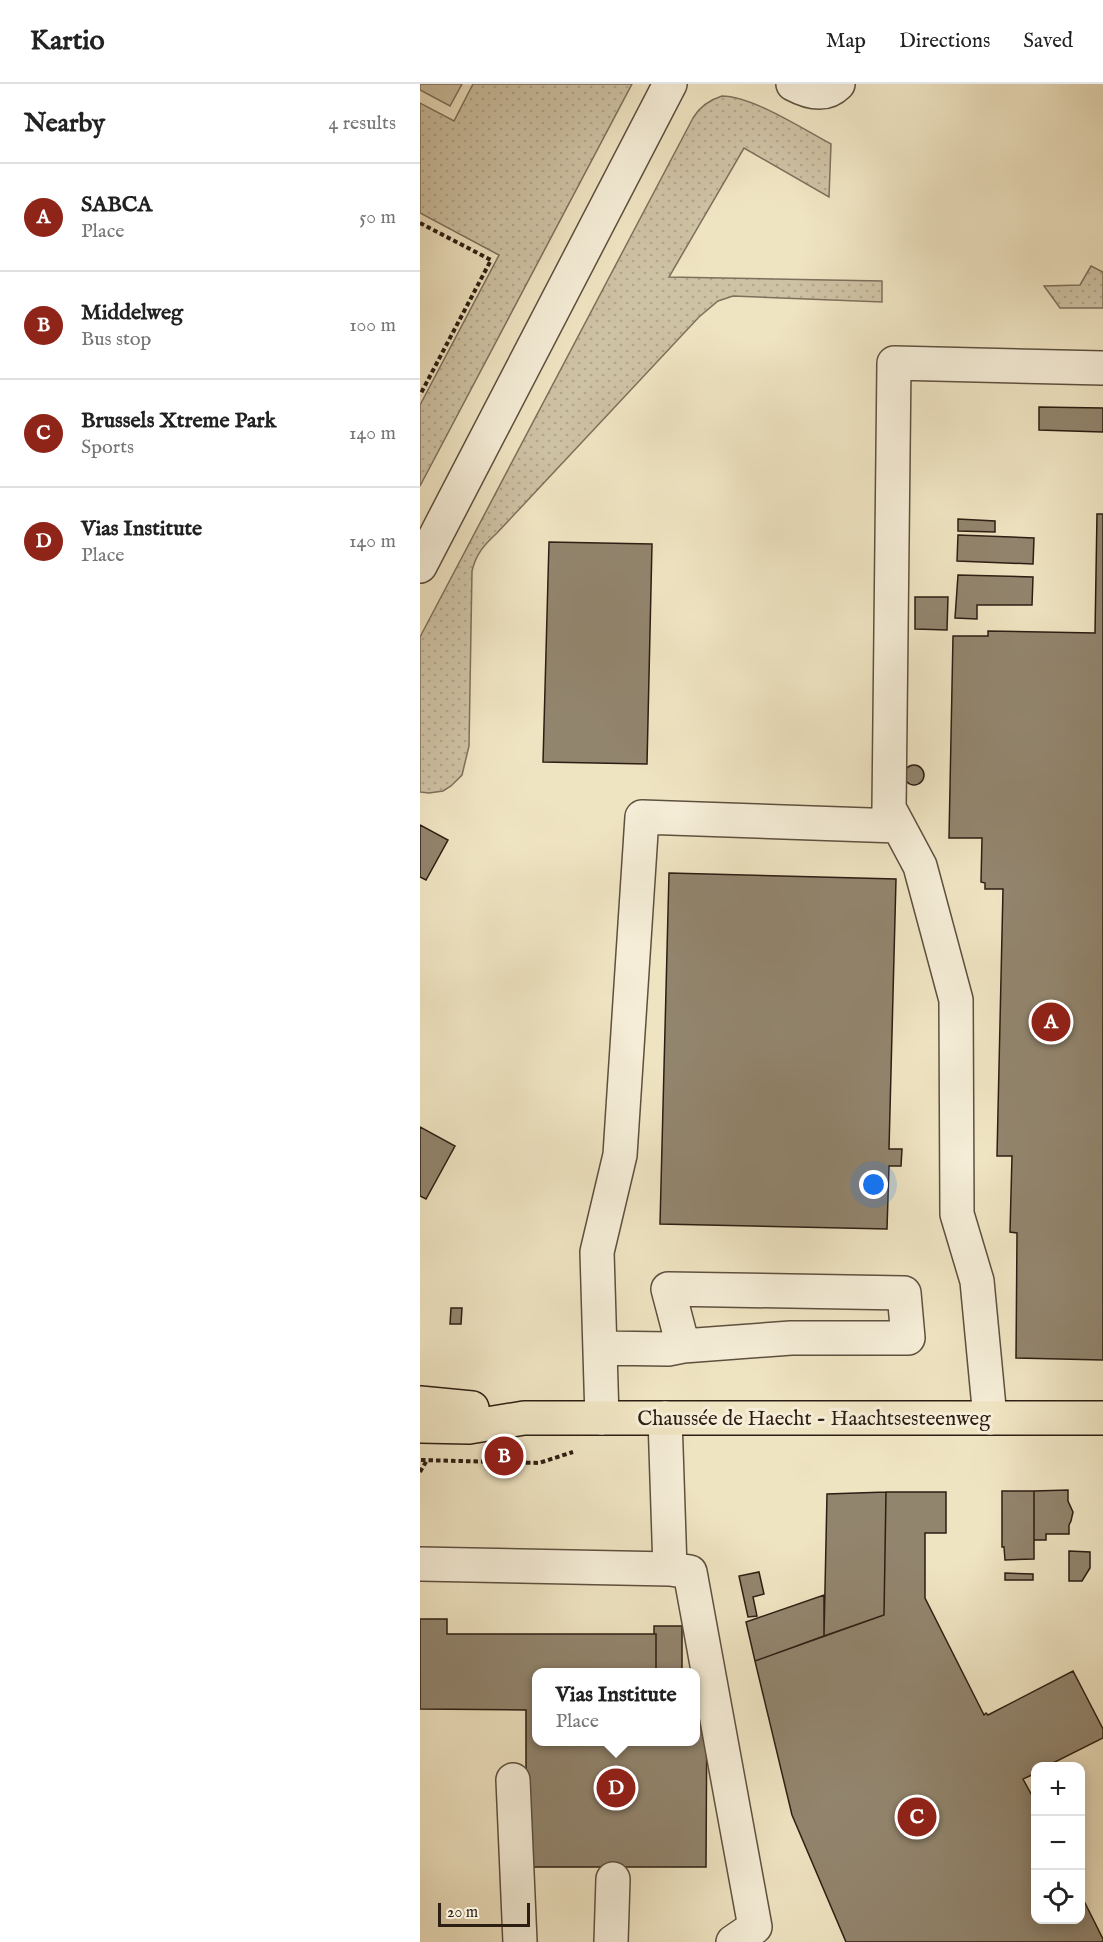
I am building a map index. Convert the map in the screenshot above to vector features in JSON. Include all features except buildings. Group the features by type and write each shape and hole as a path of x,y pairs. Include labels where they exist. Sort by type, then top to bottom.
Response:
{"main road":[{"name":"Chaussée de Haecht - Haachtsesteenweg","path":"420,1403 472,1408 524,1418"},
{"name":"Chaussée de Haecht - Haachtsesteenweg","path":"420,1426 469,1427 524,1418 1103,1418"}],"lane":[{"path":"420,566 670,84"},
{"path":"793,84 814,92 826,92 838,84"},
{"path":"990,1418 977,1281 957,1214 956,1000 920,866 889,808 894,363 1103,368"},
{"path":"602,1418 597,1252 620,1155 642,817 898,826"},
{"path":"600,1348 668,1349 791,1338 908,1338 904,1293 668,1289 683,1346"},
{"path":"665,1418 670,1569"},
{"path":"420,1564 670,1569 690,1572 755,1927 733,1942"},
{"path":"513,1780 520,1942"},
{"path":"611,1942 613,1879"}],"path":[{"path":"420,223 491,260 420,395"}],"shaded area":[{"path":"420,84 462,84 450,106 420,90"},
{"path":"473,84 632,84 420,486 420,405 499,255 420,213 420,103 454,121"},
{"path":"722,96 734,97 762,107 831,144 829,197 744,148 669,277 882,281 882,302 733,296 718,301 699,317 478,555 472,571 469,746 462,775 443,791 420,792 420,637 693,118 705,104"},
{"path":"1091,266 1103,272 1103,308 1060,308 1044,286 1080,285"}],"place":[{"name":"SABCA","path":"1051,1022"},
{"name":"Middelweg","path":"504,1456"},
{"name":"Vias Institute","path":"616,1788"},
{"name":"Brussels Xtreme Park","path":"917,1817"}]}
